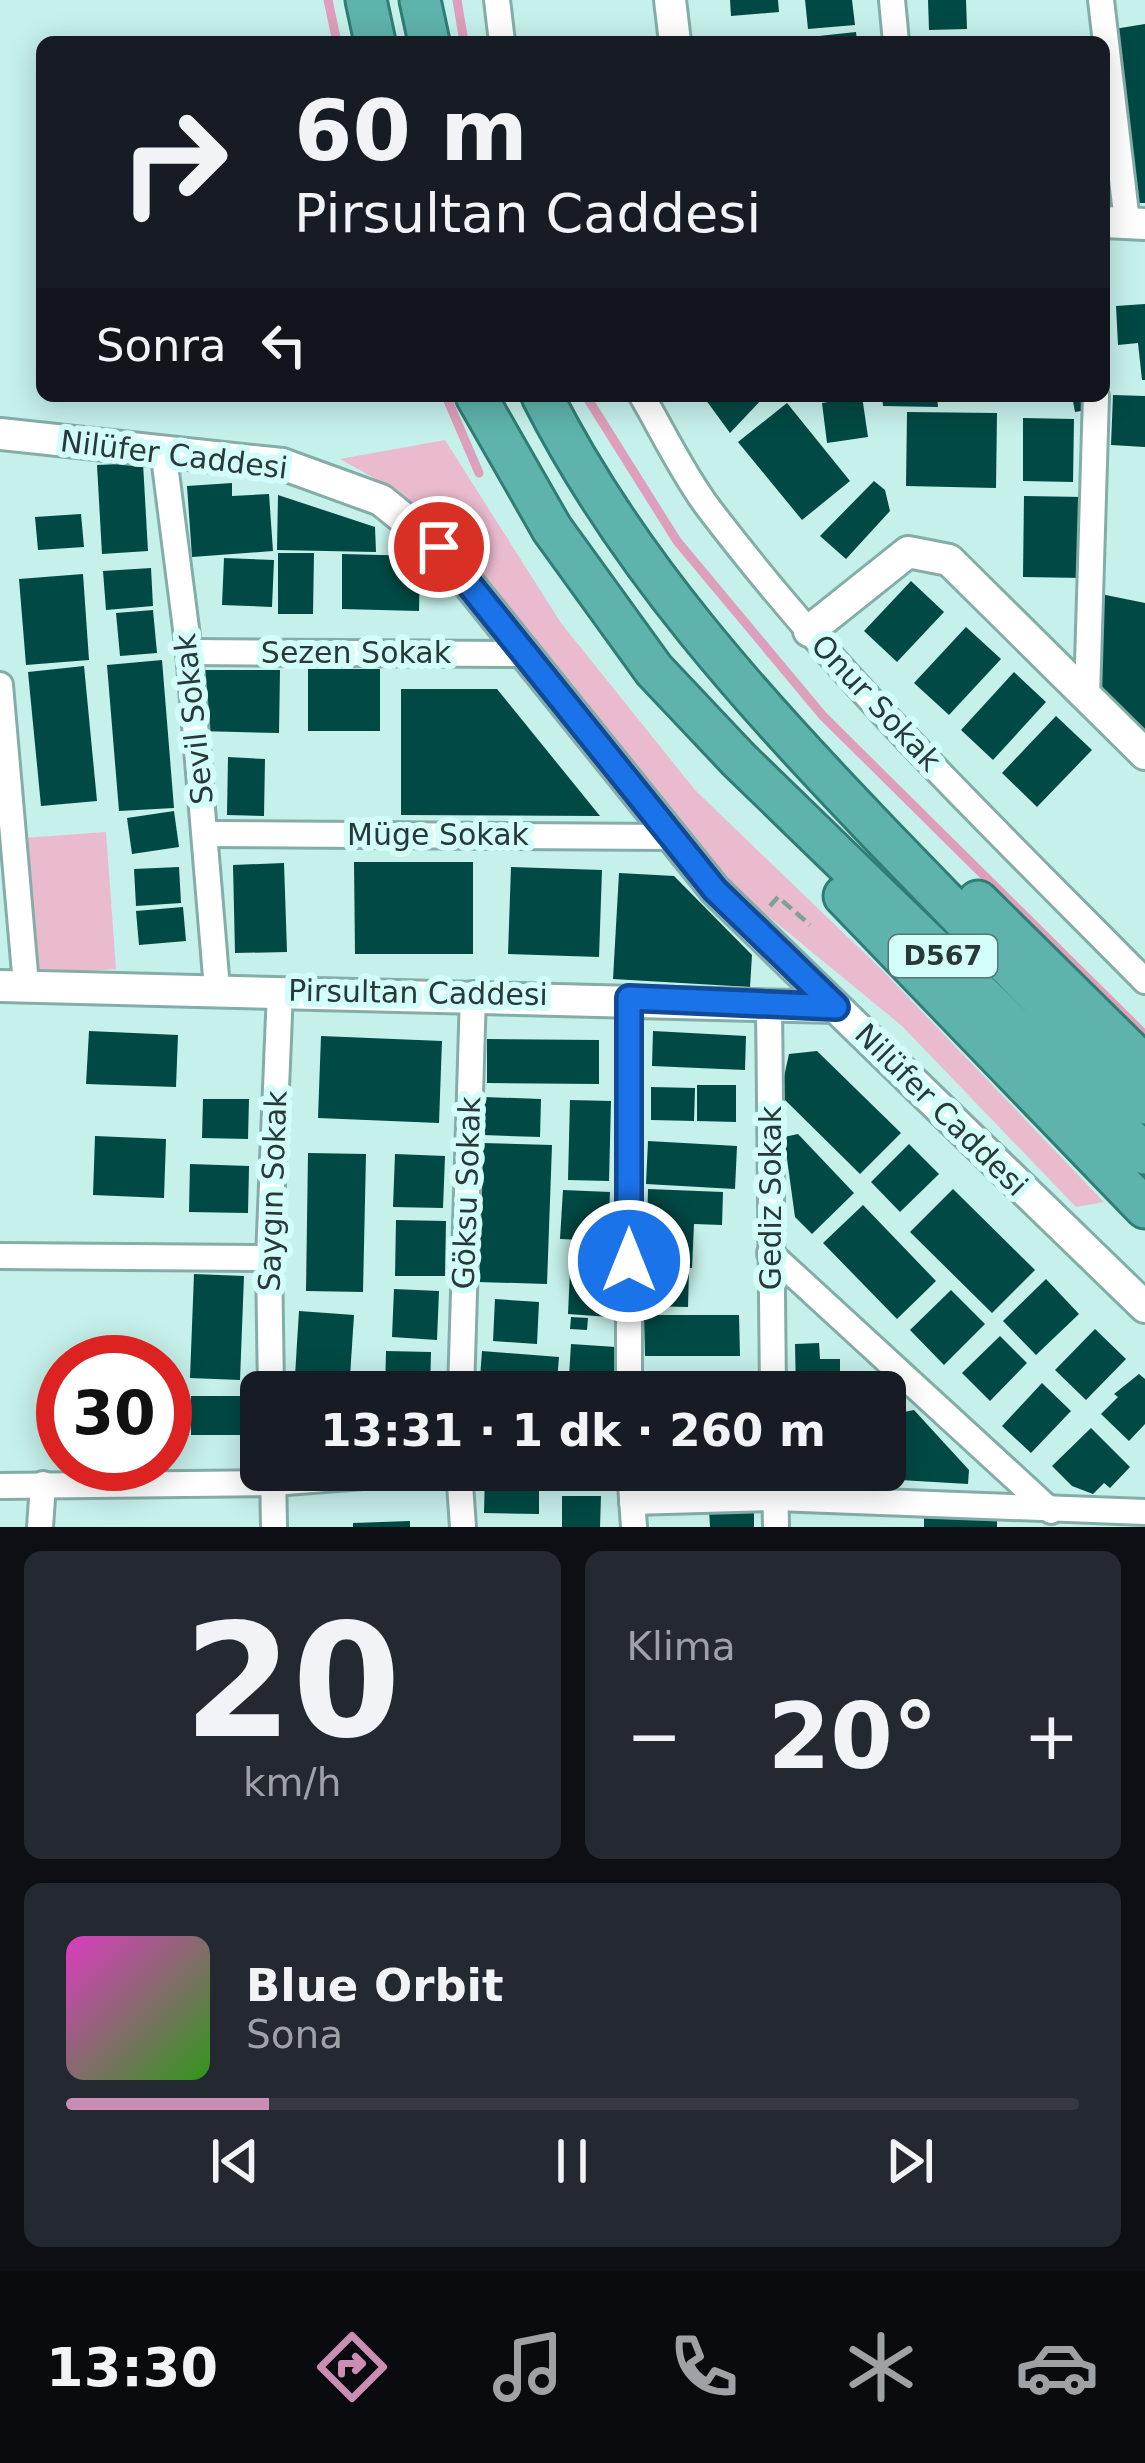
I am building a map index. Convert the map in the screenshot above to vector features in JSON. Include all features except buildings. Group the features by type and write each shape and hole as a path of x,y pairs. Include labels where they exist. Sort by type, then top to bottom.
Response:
{"highway":[{"path":"366,0 374,36"},
{"path":"420,0 428,36"},
{"name":"D567","path":"479,402 551,529 654,670 738,759 1145,1154"},
{"name":"D567","path":"545,402 605,508 682,615 766,716 1145,1104"},
{"path":"766,716 1017,936 1145,1066"},
{"path":"738,759 844,896 1145,1208"}],"street":[{"path":"496,0 501,36"},
{"path":"670,0 674,36"},
{"path":"892,0 895,36"},
{"path":"1102,0 1106,36"},
{"path":"1110,78 1125,223"},
{"name":"Onur Sokak","path":"646,402 704,502 809,631 916,749 1145,981"},
{"path":"1087,697 1096,402"},
{"name":"Nilüfer Caddesi","path":"0,434 282,464 381,500 439,547 715,890 1145,1307"},
{"name":"Sevil Sokak","path":"163,449 189,652 217,989"},
{"path":"809,631 908,552 949,560 1145,754"},
{"name":"Sezen Sokak","path":"189,652 522,654"},
{"path":"0,686 13,986"},
{"name":"Müge Sokak","path":"206,834 671,837"},
{"name":"Pirsultan Caddesi","path":"13,986 629,998 836,1007"},
{"name":"Saygın Sokak","path":"272,1371 269,1258 280,991"},
{"name":"Göksu Sokak","path":"462,1371 472,994"},
{"path":"629,998 629,1371"},
{"name":"Gediz Sokak","path":"769,1004 773,1371"},
{"path":"770,1253 1051,1511"},
{"path":"0,1256 269,1258"},
{"path":"192,1479 240,1477"},
{"path":"0,1486 36,1484"},
{"path":"40,1527 43,1491"},
{"path":"273,1491 274,1527"},
{"path":"460,1491 463,1527"},
{"path":"776,1491 776,1527"},
{"path":"633,1514 776,1498 1020,1518 1051,1511 1145,1512"}],"path":[{"path":"778,897 810,925"}],"shaded area":[{"path":"445,440 561,623 695,790 884,972 1104,1202 1076,1207 902,1026 739,892 440,530 399,492 340,459"},
{"path":"106,832 116,969 34,975 24,838"}],"waterway":[{"path":"328,0 336,36"},
{"path":"457,0 463,36"},
{"path":"449,402 479,473"},
{"path":"590,402 677,541 823,716 1145,1035"}],"route":[{"path":"439,547 715,890 836,1007 629,998 629,1261"}]}
